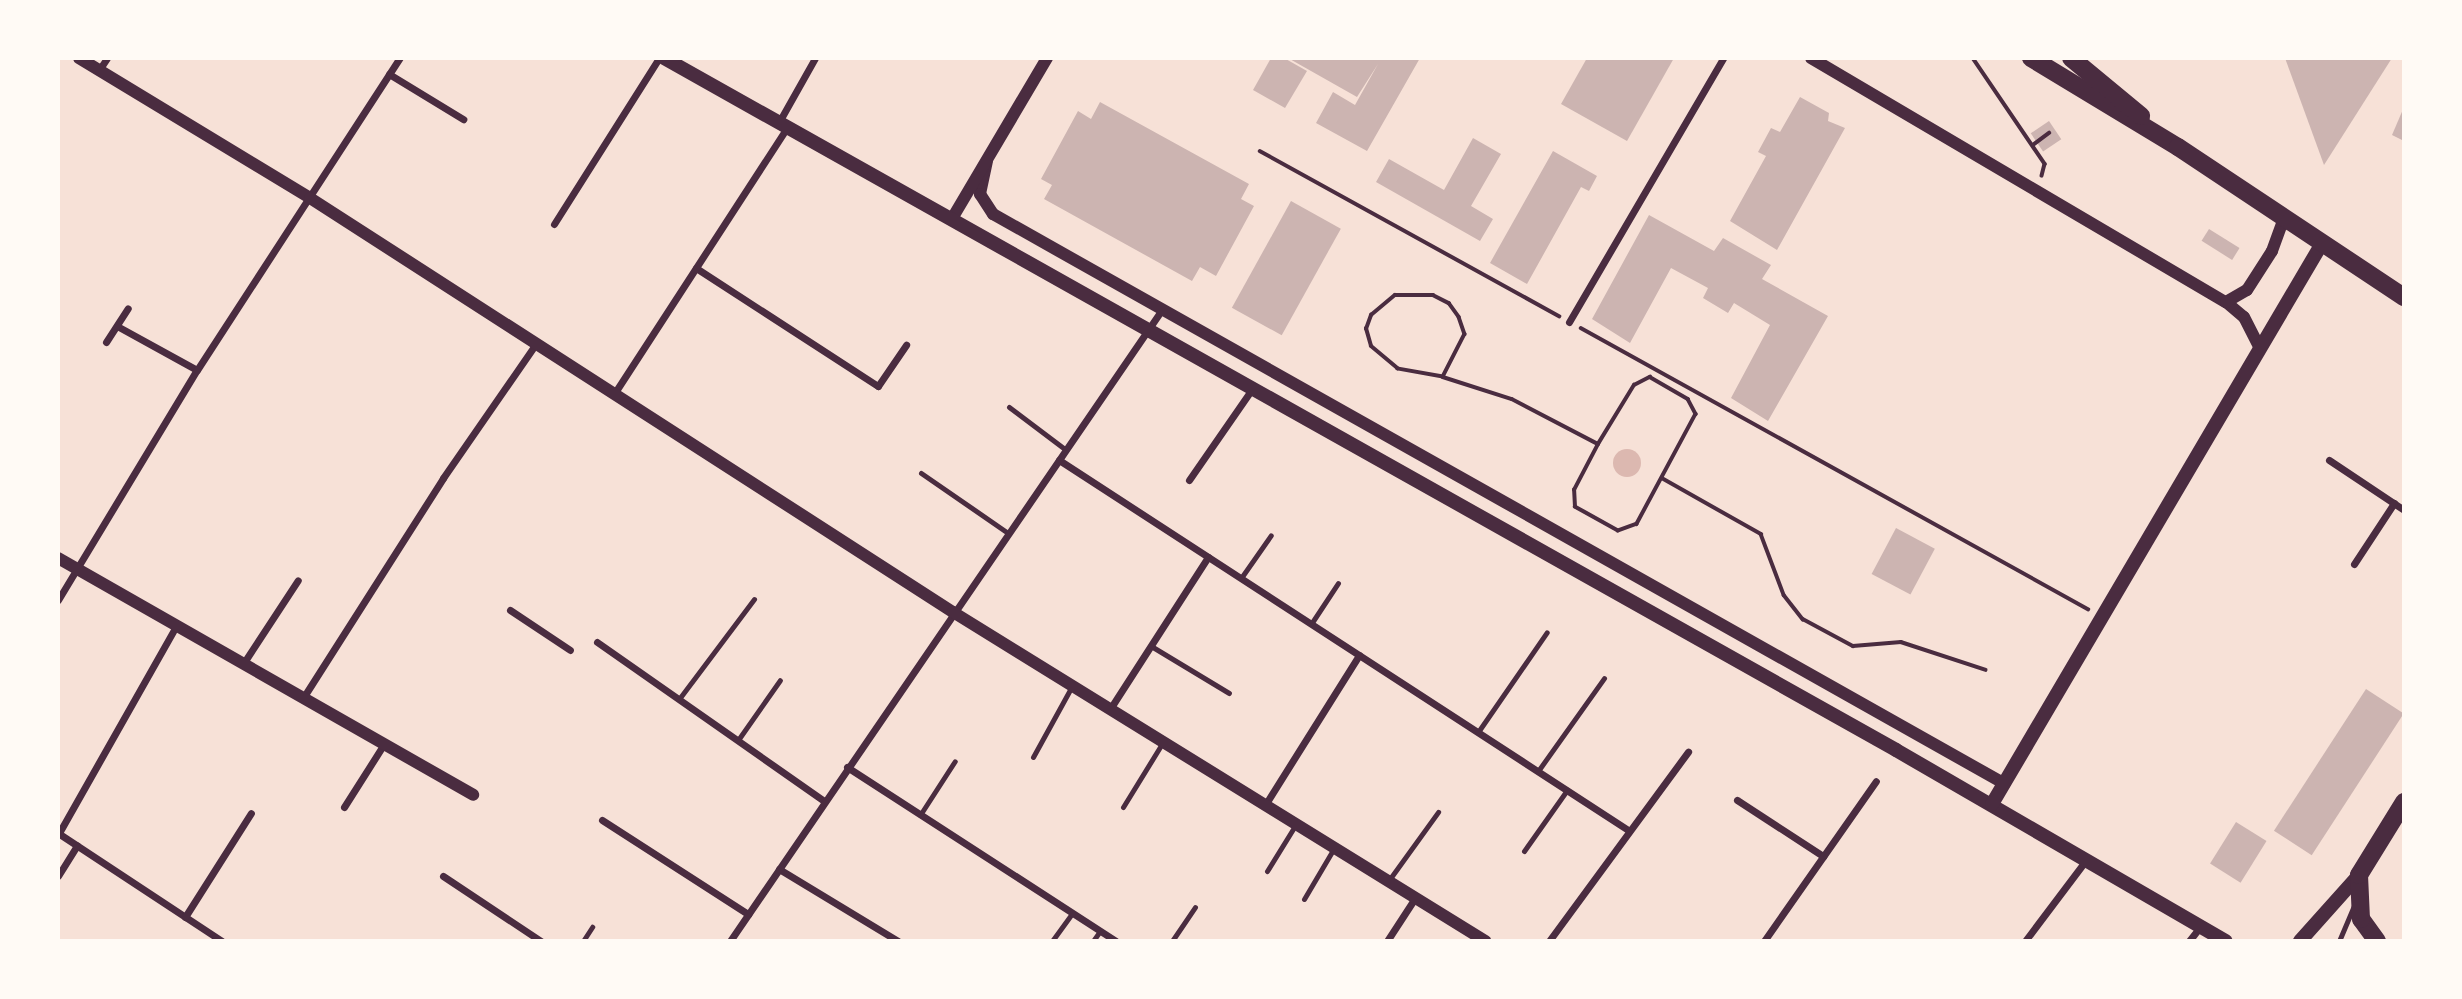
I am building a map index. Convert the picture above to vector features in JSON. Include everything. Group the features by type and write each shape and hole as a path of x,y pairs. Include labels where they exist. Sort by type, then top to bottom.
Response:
{"main road":[{"path":"662,58 686,63 783,125 953,217 1992,804 2227,941"},
{"path":"2031,58 2285,216 2321,245 2404,297"},
{"path":"2071,58 2178,148"},
{"path":"1992,804 2321,245"},
{"path":"2300,941 2358,875 2404,802"},
{"path":"2358,875 2361,919 2377,941"}],"street":[{"path":"79,58 310,198 953,612 1485,941"},
{"path":"99,70 107,58"},
{"path":"58,600 197,370 400,58"},
{"path":"554,224 662,58"},
{"path":"614,394 696,268 783,125 815,58"},
{"path":"953,217 1046,58"},
{"path":"1569,322 1723,58"},
{"path":"1811,58 2226,302 2244,317 2260,348"},
{"path":"389,75 463,119"},
{"path":"987,161 980,194 988,210 2005,784"},
{"path":"2226,302 2247,289 2272,251 2285,216"},
{"path":"696,268 878,386 906,345"},
{"path":"730,941 1163,307"},
{"path":"106,342 128,308"},
{"path":"117,326 197,370"},
{"path":"303,698 443,478 535,345"},
{"path":"1188,480 1252,388"},
{"path":"1059,460 1628,830"},
{"path":"2329,460 2404,510"},
{"path":"2354,564 2394,503"},
{"path":"1110,709 1208,557"},
{"path":"58,558 473,795"},
{"path":"243,664 298,580"},
{"path":"510,610 570,650"},
{"path":"176,626 58,833 222,941"},
{"path":"597,642 824,801"},
{"path":"1265,805 1359,655"},
{"path":"344,807 384,744"},
{"path":"1549,941 1628,830 1688,752"},
{"path":"847,767 1116,941"},
{"path":"1764,941 1876,781"},
{"path":"1737,800 1823,856"},
{"path":"186,917 251,813"},
{"path":"602,820 748,914"},
{"path":"58,876 78,846"},
{"path":"2025,941 2086,859"},
{"path":"779,869 898,941"},
{"path":"443,876 541,941"},
{"path":"1387,941 1415,898"},
{"path":"2189,941 2200,927"}],"lane":[{"path":"1009,407 1066,450"},
{"path":"920,473 1008,533"},
{"path":"1241,578 1271,535"},
{"path":"1311,624 1338,583"},
{"path":"679,699 754,599"},
{"path":"1478,732 1547,632"},
{"path":"1151,646 1228,693"},
{"path":"1538,771 1604,678"},
{"path":"738,740 780,680"},
{"path":"1033,757 1072,686"},
{"path":"1123,807 1163,742"},
{"path":"920,814 955,761"},
{"path":"1524,851 1567,790"},
{"path":"1388,881 1438,812"},
{"path":"1267,871 1296,824"},
{"path":"1304,899 1334,848"},
{"path":"2339,941 2358,895"},
{"path":"1172,941 1195,907"},
{"path":"1052,941 1072,913"},
{"path":"583,941 592,927"},
{"path":"1093,941 1100,931"}],"path":[{"path":"1973,58 2045,164 2039,192"},
{"path":"2032,145 2049,133"},
{"path":"1260,151 2103,617"},
{"path":"1443,377 1465,334 1449,303 1433,295 1414,293 1395,295 1379,303 1366,329 1381,358 1415,375 1443,377 1512,399 1598,444"},
{"path":"1650,377 1688,399 1696,414 1637,524 1618,531 1575,507 1574,489 1598,444 1634,385 1650,377"},
{"path":"1662,478 1760,534 1784,595 1803,618 1853,646 1901,642 1986,670"}],"shaded area":[{"path":"1627,449 1637,453 1641,463 1637,473 1627,477 1617,473 1613,463 1617,453"}],"building":[{"path":"1271,58 1284,58 1307,71 1285,108 1253,90"},
{"path":"1288,58 1420,58 1367,151 1316,123 1333,92 1355,105 1378,64 1357,97"},
{"path":"1587,58 1674,58 1627,141 1561,104"},
{"path":"2285,58 2392,58 2324,165"},
{"path":"1800,97 1829,113 1828,121 1845,128 1777,250 1730,221 1766,156 1758,152 1771,128 1780,132"},
{"path":"1100,102 1249,184 1241,199 1254,206 1216,276 1200,267 1192,281 1044,199 1052,185 1041,179 1078,111 1091,119"},
{"path":"2404,107 2404,141 2392,135"},
{"path":"2049,121 2061,139 2043,152 2031,133"},
{"path":"1473,138 1501,154 1471,206 1493,219 1480,241 1376,182 1389,159 1444,190"},
{"path":"1553,151 1597,176 1589,191 1581,187 1527,284 1490,263"},
{"path":"1291,201 1341,229 1282,335 1232,308"},
{"path":"1649,215 1714,251 1723,238 1771,265 1762,279 1828,316 1768,421 1731,398 1770,325 1734,303 1728,313 1703,298 1708,288 1671,268 1630,343 1592,319"},
{"path":"2209,229 2240,248 2232,260 2202,241"},
{"path":"1896,528 1935,549 1910,595 1872,574"},
{"path":"2366,689 2404,714 2312,855 2274,831"},
{"path":"2236,822 2267,841 2241,883 2210,864"}]}
